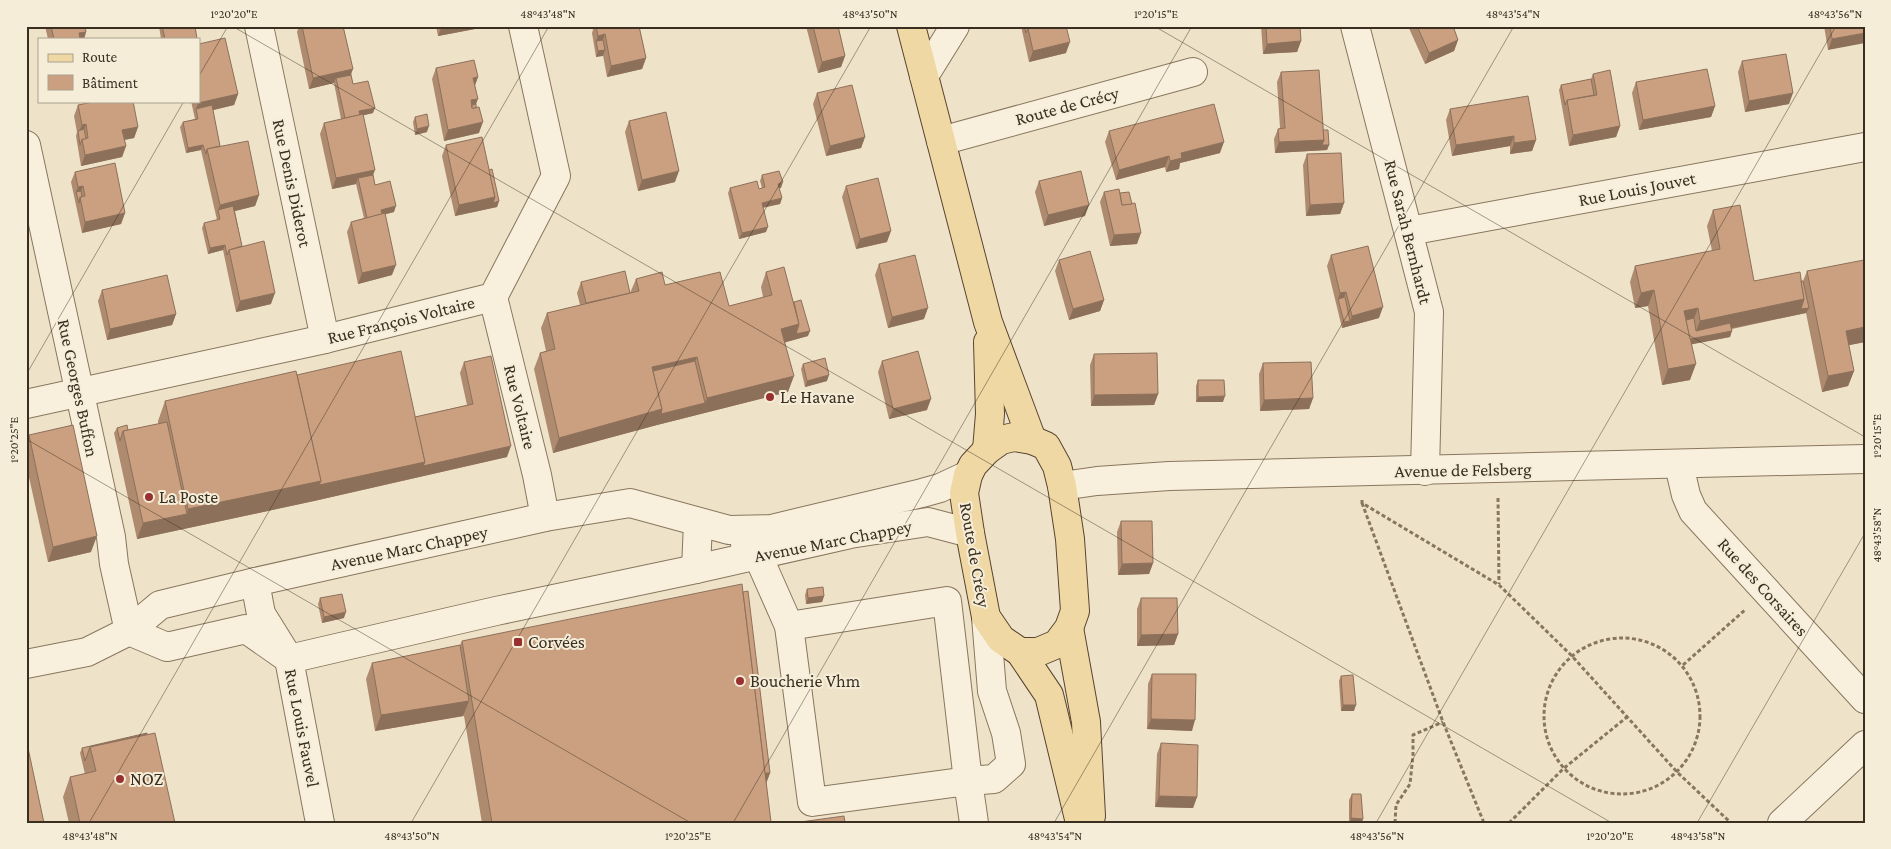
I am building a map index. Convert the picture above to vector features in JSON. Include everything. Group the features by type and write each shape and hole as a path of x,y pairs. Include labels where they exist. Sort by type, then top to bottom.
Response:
{"main road":[{"path":"911,26 988,322 1032,440 1046,446 1057,466 1062,486 1070,539 1076,611 1069,628 1057,644 1038,652 1020,652"},
{"path":"987,450 990,414 988,322"},
{"name":"Route de Crécy","path":"1032,440 1014,437 1002,440 987,450 973,465 968,475 964,492 986,617 1001,639 1020,652 1049,695 1080,823"},
{"path":"1069,628 1086,722 1091,823"}],"street":[{"name":"Rue Denis Diderot","path":"259,26 325,339"},
{"name":"Rue François Voltaire","path":"26,404 325,339 493,297 556,176 523,26"},
{"path":"924,76 955,26"},
{"name":"Rue Sarah Bernhardt","path":"1355,26 1429,312 1425,471"},
{"name":"Route de Crécy","path":"941,141 1193,72"},
{"name":"Rue Georges Buffon","path":"26,146 78,393 111,537 114,564 129,631"},
{"name":"Rue Louis Jouvet","path":"1409,231 1865,146"},
{"name":"Rue Voltaire","path":"493,297 537,475 545,518"},
{"name":"Avenue de Felsberg","path":"1062,486 1097,481 1169,476 1865,460"},
{"name":"Rue des Corsaires","path":"1680,465 1686,495 1693,511 1865,699"},
{"name":"Avenue Marc Chappey","path":"26,664 87,652 129,631 160,605 545,518 630,503 729,530 772,529 940,488 968,475"},
{"name":"Avenue Marc Chappey","path":"289,659 496,611 758,556 850,534 928,522 970,534"},
{"path":"696,569 698,523"},
{"path":"729,530 758,556 789,626 812,802 994,779 1011,764 1006,733 992,691 986,617"},
{"name":"Rue Louis Fauvel","path":"255,582 262,614 289,659 320,823"},
{"path":"789,626 947,600 974,823"},
{"path":"129,631 167,647 246,629 289,659"},
{"path":"1782,823 1865,745"}],"path":[{"path":"1362,472 1362,503 1443,722 1484,823"},
{"path":"1498,492 1499,585"},
{"path":"1362,503 1499,585 1572,655 1677,772 1731,823"},
{"path":"1683,665 1766,591"},
{"path":"1617,637 1642,639 1664,649 1683,665 1695,685 1701,708 1700,731 1692,754 1677,772 1657,787 1632,795 1607,794 1583,785 1563,769 1549,748 1543,723 1545,698 1555,674 1572,655 1593,643 1617,637"},
{"path":"1509,823 1563,769 1627,716"},
{"path":"1395,823 1396,805 1410,784 1413,735 1443,722"}],"building":[{"path":"51,26 85,26 86,32 79,33 80,38 54,38"},
{"path":"162,26 195,26 197,38 165,38"},
{"path":"302,26 343,26 353,69 313,78"},
{"path":"596,26 639,26 646,58 611,66 605,34 598,36"},
{"path":"813,26 838,26 845,56 822,62"},
{"path":"1024,26 1029,26 1026,33"},
{"path":"1032,26 1066,26 1070,42 1033,51 1028,28"},
{"path":"1266,26 1300,26 1301,41 1267,44"},
{"path":"1417,26 1453,26 1458,40 1429,53"},
{"path":"1830,26 1865,26 1865,33 1832,39"},
{"path":"225,38 238,94 198,103 200,102 200,44"},
{"path":"603,40 605,50 598,51 596,41"},
{"path":"1786,54 1793,93 1749,101 1742,61"},
{"path":"474,60 478,77 473,78 478,99 471,100 472,108 479,107 483,122 448,130 436,68"},
{"path":"1707,69 1715,106 1643,120 1636,82"},
{"path":"1319,70 1324,140 1279,142 1278,129 1285,128 1281,72"},
{"path":"1610,70 1620,126 1573,135 1567,100 1597,95 1593,74"},
{"path":"351,75 353,84 368,81 375,108 359,111 360,115 345,118 336,78"},
{"path":"1591,79 1594,95 1567,100 1565,105 1561,85"},
{"path":"852,85 865,137 830,146 817,93"},
{"path":"1528,96 1536,140 1514,143 1514,136 1456,145 1450,109"},
{"path":"93,102 133,102 138,127 122,130 126,146 85,155 82,139 88,138 86,124 82,125 78,105"},
{"path":"1214,104 1224,142 1181,153 1182,158 1170,161 1169,156 1119,170 1109,131"},
{"path":"212,105 220,146 207,149 206,154 203,145 188,148 183,122 198,119 196,109"},
{"path":"666,112 679,171 642,180 629,121"},
{"path":"363,114 375,170 336,178 324,123"},
{"path":"427,114 429,126 417,129 415,117"},
{"path":"84,129 86,139 82,139 80,145 78,131"},
{"path":"1323,130 1328,130 1329,145 1322,145 1324,140"},
{"path":"482,137 495,197 459,205 446,145"},
{"path":"248,141 259,195 220,205 207,149"},
{"path":"1341,153 1344,203 1310,205 1307,154"},
{"path":"115,163 125,213 85,222 80,197 85,196 83,186 78,187 75,172"},
{"path":"492,169 499,201 493,203 495,197 489,170"},
{"path":"779,171 783,182 778,184 782,198 762,203 768,227 742,233 730,188 757,181 759,189 765,187 762,175"},
{"path":"1081,171 1089,205 1048,215 1039,181"},
{"path":"373,175 375,185 390,181 396,206 381,210 382,214 367,218 358,178"},
{"path":"878,178 891,231 860,239 846,186"},
{"path":"1119,189 1122,205 1135,203 1141,233 1114,235 1104,192"},
{"path":"81,191 82,197 80,197 79,203 76,192"},
{"path":"1129,192 1132,204 1122,205 1120,193"},
{"path":"1740,205 1754,281 1800,272 1804,299 1700,321 1698,308 1684,311 1696,364 1668,369 1654,290 1641,293 1635,266 1720,249 1713,210"},
{"path":"233,206 242,246 229,250 227,255 225,245 210,248 204,223 220,219 218,210"},
{"path":"385,213 396,265 362,273 351,222"},
{"path":"264,241 275,293 240,301 229,250"},
{"path":"1368,246 1383,307 1352,316 1346,292 1340,293 1331,255"},
{"path":"1090,251 1104,300 1073,309 1059,260"},
{"path":"915,255 928,308 892,317 879,264"},
{"path":"1864,260 1865,327 1846,331 1854,371 1828,376 1807,271"},
{"path":"784,267 799,324 781,329 794,376 707,398 697,357 652,367 662,409 559,438 540,353 555,349 547,313 639,291 636,279 662,272 665,285 720,272 729,306 772,295 766,272"},
{"path":"625,271 630,293 586,303 581,282"},
{"path":"167,275 176,314 110,329 102,290"},
{"path":"1801,281 1803,281 1809,308 1801,309 1804,299"},
{"path":"1345,297 1350,321 1344,322 1338,299"},
{"path":"801,300 810,331 796,334 799,324 794,302"},
{"path":"1694,318 1696,331 1730,323 1732,331 1690,339 1686,320"},
{"path":"401,351 425,462 319,485 321,481 297,375"},
{"path":"918,351 931,399 893,409 882,361"},
{"path":"1157,353 1158,394 1094,395 1094,354"},
{"path":"491,356 511,446 423,466 425,462 415,417 473,404 464,362"},
{"path":"825,358 829,375 807,381 803,364"},
{"path":"695,361 705,403 661,414 662,409 653,371"},
{"path":"1311,362 1313,398 1264,400 1263,363"},
{"path":"296,371 321,481 188,509 165,401"},
{"path":"1198,380 1224,380 1225,396 1198,397"},
{"path":"167,422 187,514 143,523 123,431"},
{"path":"73,425 97,536 53,547 29,435"},
{"path":"127,425 128,430 123,431 120,441 117,428"},
{"path":"1121,521 1152,521 1153,563 1122,564"},
{"path":"742,584 771,822 492,823 462,641"},
{"path":"823,587 824,596 808,598 807,589"},
{"path":"748,591 770,773 765,773 743,592"},
{"path":"342,594 346,612 324,617 320,598"},
{"path":"1141,598 1177,598 1178,634 1141,635"},
{"path":"460,645 469,701 381,715 372,663"},
{"path":"1152,674 1196,674 1195,720 1151,719"},
{"path":"1353,675 1356,705 1343,705 1341,676"},
{"path":"147,733 90,747 85,761 82,748"},
{"name":"NOZ","path":"155,733 175,823 80,823 70,777 96,771 90,747"},
{"path":"1161,743 1198,745 1197,797 1159,796"},
{"path":"28,748 44,823 26,823 26,749"},
{"path":"1352,794 1361,794 1363,819 1351,818"},
{"path":"844,816 845,823 793,823"}],"place":[{"name":"Le Havane","path":"770,397"},
{"name":"La Poste","path":"149,497"},
{"name":"Corvées","path":"518,642"},
{"name":"Boucherie Vhm","path":"740,681"},
{"name":"NOZ","path":"120,779"}]}
